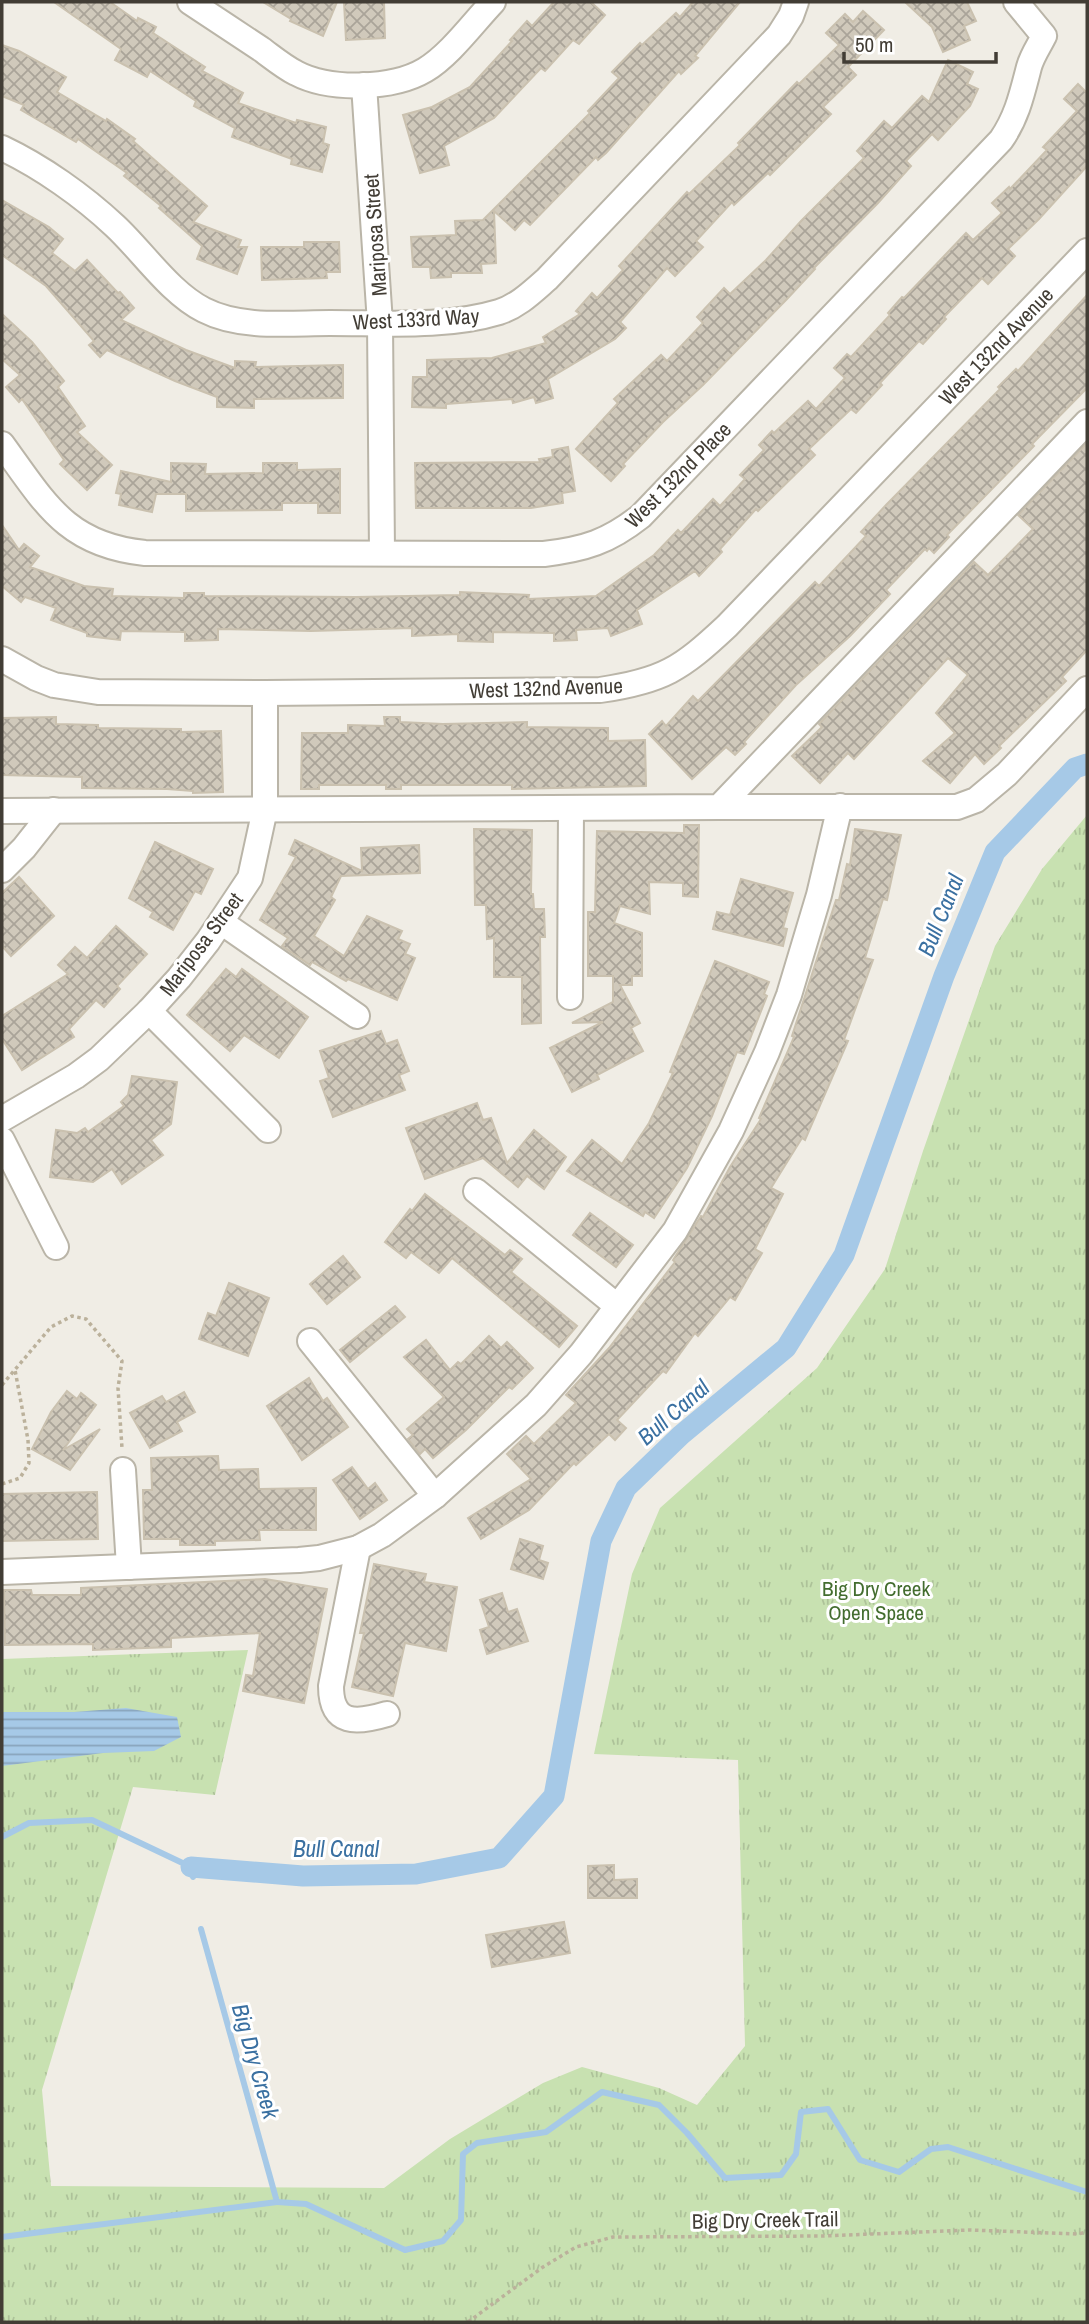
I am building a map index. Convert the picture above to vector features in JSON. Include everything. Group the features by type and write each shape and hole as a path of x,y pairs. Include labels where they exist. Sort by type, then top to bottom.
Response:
{"street":[{"path":"190,2 296,73 323,82 365,85 408,78 426,69 439,60 493,2"},
{"name":"West 133rd Way","path":"2,148 71,190 115,225 180,293 202,310 224,318 260,323 380,323 474,318 502,311 527,297 547,279 779,35 796,2"},
{"name":"West 132nd Place","path":"2,444 54,513 73,530 107,547 145,553 544,554 571,551 605,541 641,516 1001,140 1019,107 1030,64 1044,36 1016,2"},
{"name":"Mariposa Street","path":"365,85 380,323 382,553"},
{"name":"West 132nd Avenue","path":"2,659 36,678 74,689 98,692 600,690 665,675 694,656 727,626 1087,251"},
{"path":"719,807 1087,422"},
{"path":"2,811 957,807 976,800 1007,774 1087,689"},
{"name":"Mariposa Street","path":"2,1119 76,1076 99,1059 149,1011 179,978 250,878 265,809 265,693"},
{"path":"2,1572 299,1560 358,1548 382,1535 435,1496 536,1405 581,1354 675,1231 707,1177 767,1052 789,996 819,895 840,806"},
{"path":"570,808 570,997"},
{"path":"2,870 24,848 54,810"},
{"path":"221,922 357,1016"},
{"path":"149,1011 268,1130"},
{"path":"2,1140 55,1247"},
{"path":"476,1191 617,1306"},
{"path":"310,1341 435,1496"},
{"path":"123,1470 129,1567"},
{"path":"358,1548 331,1697 337,1711 354,1721 363,1722 387,1714"}],"path":[{"path":"2,1385 51,1328 72,1316 86,1319 122,1361 118,1388 123,1470"},
{"path":"2,1484 20,1478 29,1462 15,1370"},
{"name":"Big Dry Creek Trail","path":"468,2322 543,2267 576,2247 612,2237 823,2236 970,2230 1078,2234 1087,2232"}],"green space":[{"name":"Big Dry Creek Open Space","path":"1087,815 1087,2322 2,2322 2,1659 248,1650 215,1795 133,1787 42,2090 51,2186 384,2188 450,2139 543,2083 582,2067 659,2088 697,2105 745,2046 738,1760 594,1754 632,1574 660,1508 817,1368 885,1269 995,946 1042,869"}],"water":[{"path":"126,1708 177,1717 181,1737 154,1751 103,1753 2,1766 2,1712 74,1712"}],"building":[{"path":"54,2 110,2 137,21 138,18 156,27 153,33 205,67 202,71 243,93 238,103 296,123 297,120 326,127 323,143 329,145 322,172 291,164 292,159 232,137 235,128 194,106 196,101 150,71 147,77 115,60 121,49"},
{"path":"263,2 337,2 323,36 290,21 291,19"},
{"path":"344,2 384,2 385,38 346,40"},
{"path":"554,2 591,2 605,15 579,44 573,40 545,71 541,68 494,118 444,146 449,165 420,173 403,115 432,107 470,87 527,21 532,26"},
{"path":"693,2 740,2 695,56 698,58 681,74 679,71 606,153 598,160 596,157 530,225 524,220 515,230 494,211 496,263 481,264 482,273 451,273 451,277 431,278 430,267 413,267 411,237 456,235 455,221 483,220 590,113 588,111 619,78 612,72 640,43 642,45 676,13 680,17"},
{"path":"905,2 967,2 976,21 964,26 970,40 943,52 932,27"},
{"path":"863,11 884,30 848,67 856,75 823,107 831,114 770,175 768,173 734,205 732,202 696,241 703,247 675,276 667,268 620,322 626,328 615,339 548,379 553,398 536,403 534,397 513,403 512,399 446,404 446,408 412,407 413,377 427,377 427,360 492,358 546,343 543,337 580,314 576,311 592,293 597,298 623,270 619,266 687,192 689,194 740,145 738,143 797,82 799,84 839,45 826,33 845,14 853,22"},
{"path":"2,45 19,51 66,77 57,92 106,121 107,119 135,139 133,141 207,206 193,222 241,240 238,247 247,247 237,274 197,259 202,246 159,208 161,206 124,176 127,173 78,139 76,142 21,110 24,105 2,96"},
{"path":"948,60 973,72 967,84 978,89 970,106 938,140 932,134 906,161 911,166 878,203 703,385 663,422 623,464 625,466 611,481 576,449 618,403 614,399 661,355 667,361 703,323 697,317 724,288 730,294 766,260 864,158 857,151 884,121 892,128 922,96 929,102"},
{"path":"1078,84 1087,93 1087,166 1008,249 1015,256 988,284 982,278 944,317 946,319 923,344 919,341 856,413 851,409 809,449 815,455 758,511 756,509 699,576 695,571 637,610 642,624 611,636 608,628 576,630 577,640 554,641 554,633 493,632 493,642 458,641 458,634 412,636 412,628 311,631 218,629 218,640 185,641 185,632 121,631 120,640 87,636 87,633 51,620 56,608 25,597 21,602 2,586 2,525 19,550 24,544 39,556 30,567 84,586 113,589 112,596 184,598 184,593 204,593 204,596 356,597 460,595 460,592 529,595 528,599 596,596 654,555 678,530 681,533 713,499 720,506 745,479 740,475 764,450 759,445 772,431 774,433 808,401 816,409 845,378 834,368 847,354 851,357 890,315 888,313 902,297 904,298 966,233 973,240 1002,213 992,203 1009,187 1010,189 1047,150 1043,147 1077,111 1064,99"},
{"path":"2,200 49,227 63,239 52,253 75,271 87,260 118,293 120,292 134,308 121,320 186,350 235,368 235,361 256,362 255,367 343,365 343,398 254,399 254,408 217,407 217,397 107,350 100,357 89,345 94,341 46,286 2,255"},
{"path":"304,242 339,242 340,272 326,272 327,278 262,280 261,247 304,247"},
{"path":"1087,295 1087,388 947,535 949,537 934,553 929,548 927,551 925,549 886,590 890,594 850,636 796,685 735,755 726,747 692,779 649,734 662,721 666,726 693,696 698,701 815,582 819,586 866,536 861,532 1000,389 998,387 1016,369 1018,371"},
{"path":"2,314 32,342 64,381 58,387 85,426 77,432 112,465 87,490 60,464 64,460 22,399 19,402 6,387 20,375 2,359"},
{"path":"1087,443 1087,650 1062,677 1066,681 984,764 975,754 950,783 923,761 955,733 936,713 968,675 948,658 854,759 848,753 820,783 792,756 822,727 819,724 974,562 988,575 1033,529 1018,515"},
{"path":"568,447 575,491 562,493 563,503 531,508 416,508 415,463 540,462 539,459 553,457 552,450"},
{"path":"171,463 206,464 205,474 263,473 263,463 297,463 297,470 340,469 340,513 318,513 318,503 282,503 282,510 186,511 186,494 156,494 152,512 119,505 121,494 116,493 121,471 171,482"},
{"path":"56,717 56,724 98,725 98,728 221,731 223,792 82,788 82,777 2,775 2,718"},
{"path":"384,717 400,717 400,722 527,722 527,727 608,728 608,741 645,740 646,786 512,789 512,785 401,785 401,789 386,789 386,785 319,785 319,789 301,789 302,733 348,733 348,725 385,726"},
{"path":"684,825 699,825 698,897 683,896 683,883 649,882 650,914 620,906 614,923 642,933 642,976 632,976 632,985 620,985 640,1023 631,1028 643,1051 597,1075 599,1079 572,1092 550,1048 603,1022 572,1023 613,1002 613,976 588,976 588,912 595,912 597,831 684,833"},
{"path":"474,829 532,830 531,894 534,909 544,909 545,937 540,937 541,1023 522,1024 522,977 494,977 494,938 487,939 486,905 475,905"},
{"path":"855,829 901,835 887,900 883,899 865,958 873,960 844,1040 848,1041 805,1140 802,1138 771,1188 783,1194 755,1249 762,1253 735,1300 730,1297 698,1336 695,1333 666,1373 663,1371 617,1420 626,1428 615,1440 609,1434 576,1465 574,1463 529,1510 481,1539 468,1518 531,1479 507,1454 526,1436 534,1444 576,1403 566,1395 609,1348 675,1262 673,1260 701,1216 703,1217 730,1167 761,1119 759,1118 794,1037 792,1036 836,900 839,900 847,864 850,865"},
{"path":"295,840 362,871 361,848 419,845 420,873 341,876 331,897 335,900 314,936 344,956 367,916 402,931 398,939 410,944 405,954 415,958 397,1000 348,979 346,981 312,962 310,965 282,946 288,938 260,920 296,857 289,854"},
{"path":"155,842 213,869 201,894 195,891 173,930 150,917 153,912 129,898"},
{"path":"19,877 54,916 11,956 2,946 2,893"},
{"path":"741,879 793,893 783,928 787,929 783,946 713,929 717,912 730,915"},
{"path":"116,926 147,954 117,986 120,989 104,1007 96,1000 69,1029 74,1037 22,1070 2,1039 2,1016 68,974 58,965 75,947 87,958"},
{"path":"715,961 769,982 764,994 767,996 744,1054 737,1052 712,1116 687,1168 654,1218 645,1212 643,1216 567,1171 592,1140 622,1164 649,1123 673,1073 670,1072"},
{"path":"226,969 236,977 242,969 308,1017 279,1058 244,1035 230,1051 187,1015"},
{"path":"381,1031 386,1044 397,1040 409,1071 399,1075 405,1090 333,1117 320,1081 329,1078 320,1051"},
{"path":"132,1076 177,1082 171,1124 151,1140 163,1155 122,1184 112,1169 93,1182 50,1177 56,1130 77,1133 85,1128 88,1132 124,1106 121,1102 128,1095"},
{"path":"477,1103 483,1120 491,1118 507,1163 534,1130 566,1157 544,1189 527,1176 518,1187 483,1158 425,1179 406,1128"},
{"path":"425,1194 505,1255 510,1250 522,1259 511,1272 577,1326 559,1347 452,1258 439,1273 411,1252 406,1258 385,1242"},
{"path":"590,1213 633,1245 616,1267 573,1235"},
{"path":"343,1256 360,1277 327,1304 310,1284"},
{"path":"229,1283 269,1298 248,1356 199,1339 208,1313 216,1316"},
{"path":"395,1306 405,1317 350,1362 340,1350"},
{"path":"489,1336 501,1348 507,1342 533,1368 433,1458 425,1449 420,1454 408,1439 413,1435 407,1429 444,1397 404,1357 426,1340 450,1370 458,1362 461,1364"},
{"path":"309,1378 323,1401 327,1398 348,1427 302,1460 267,1406"},
{"path":"67,1391 77,1399 81,1393 96,1405 63,1450 100,1429 70,1470 32,1449 51,1412"},
{"path":"184,1392 195,1412 177,1422 182,1431 150,1448 130,1413 162,1396 166,1402"},
{"path":"218,1456 219,1470 258,1469 259,1489 316,1488 316,1530 259,1530 260,1540 215,1541 215,1545 180,1545 180,1539 144,1539 143,1490 152,1490 151,1458"},
{"path":"352,1467 368,1489 375,1483 387,1500 360,1519 333,1480"},
{"path":"97,1492 98,1539 2,1541 2,1494"},
{"path":"520,1539 543,1546 539,1560 548,1563 543,1579 511,1569"},
{"path":"374,1564 426,1574 424,1582 457,1587 446,1651 405,1643 393,1696 352,1687 364,1633 360,1633"},
{"path":"265,1579 327,1589 304,1703 243,1691 246,1675 253,1676 260,1633 171,1638 171,1647 93,1650 93,1644 5,1645 4,1590 31,1590 32,1595 81,1595 81,1588"},
{"path":"502,1593 508,1612 517,1609 528,1641 487,1654 480,1630 489,1627 480,1600"},
{"path":"614,1865 614,1880 637,1879 637,1898 588,1898 588,1866"},
{"path":"564,1922 570,1953 492,1967 486,1935"}],"waterway":[{"name":"Bull Canal","path":"191,1867 303,1876 416,1874 499,1858 554,1796 601,1541 626,1488 681,1435 786,1348 844,1255 944,976 995,852 1075,768 1087,764"},
{"name":"Big Dry Creek","path":"2,1837 29,1823 92,1820 191,1867 193,1877"},
{"name":"Big Dry Creek","path":"201,1929 277,2202 306,2204 405,2250 443,2241 461,2220 463,2154 477,2143 546,2132 602,2092 659,2105 725,2178 781,2175 796,2154 801,2112 828,2109 860,2160 899,2172 931,2149 948,2147 1087,2192"},
{"name":"Big Dry Creek","path":"2,2237 277,2202"}]}
